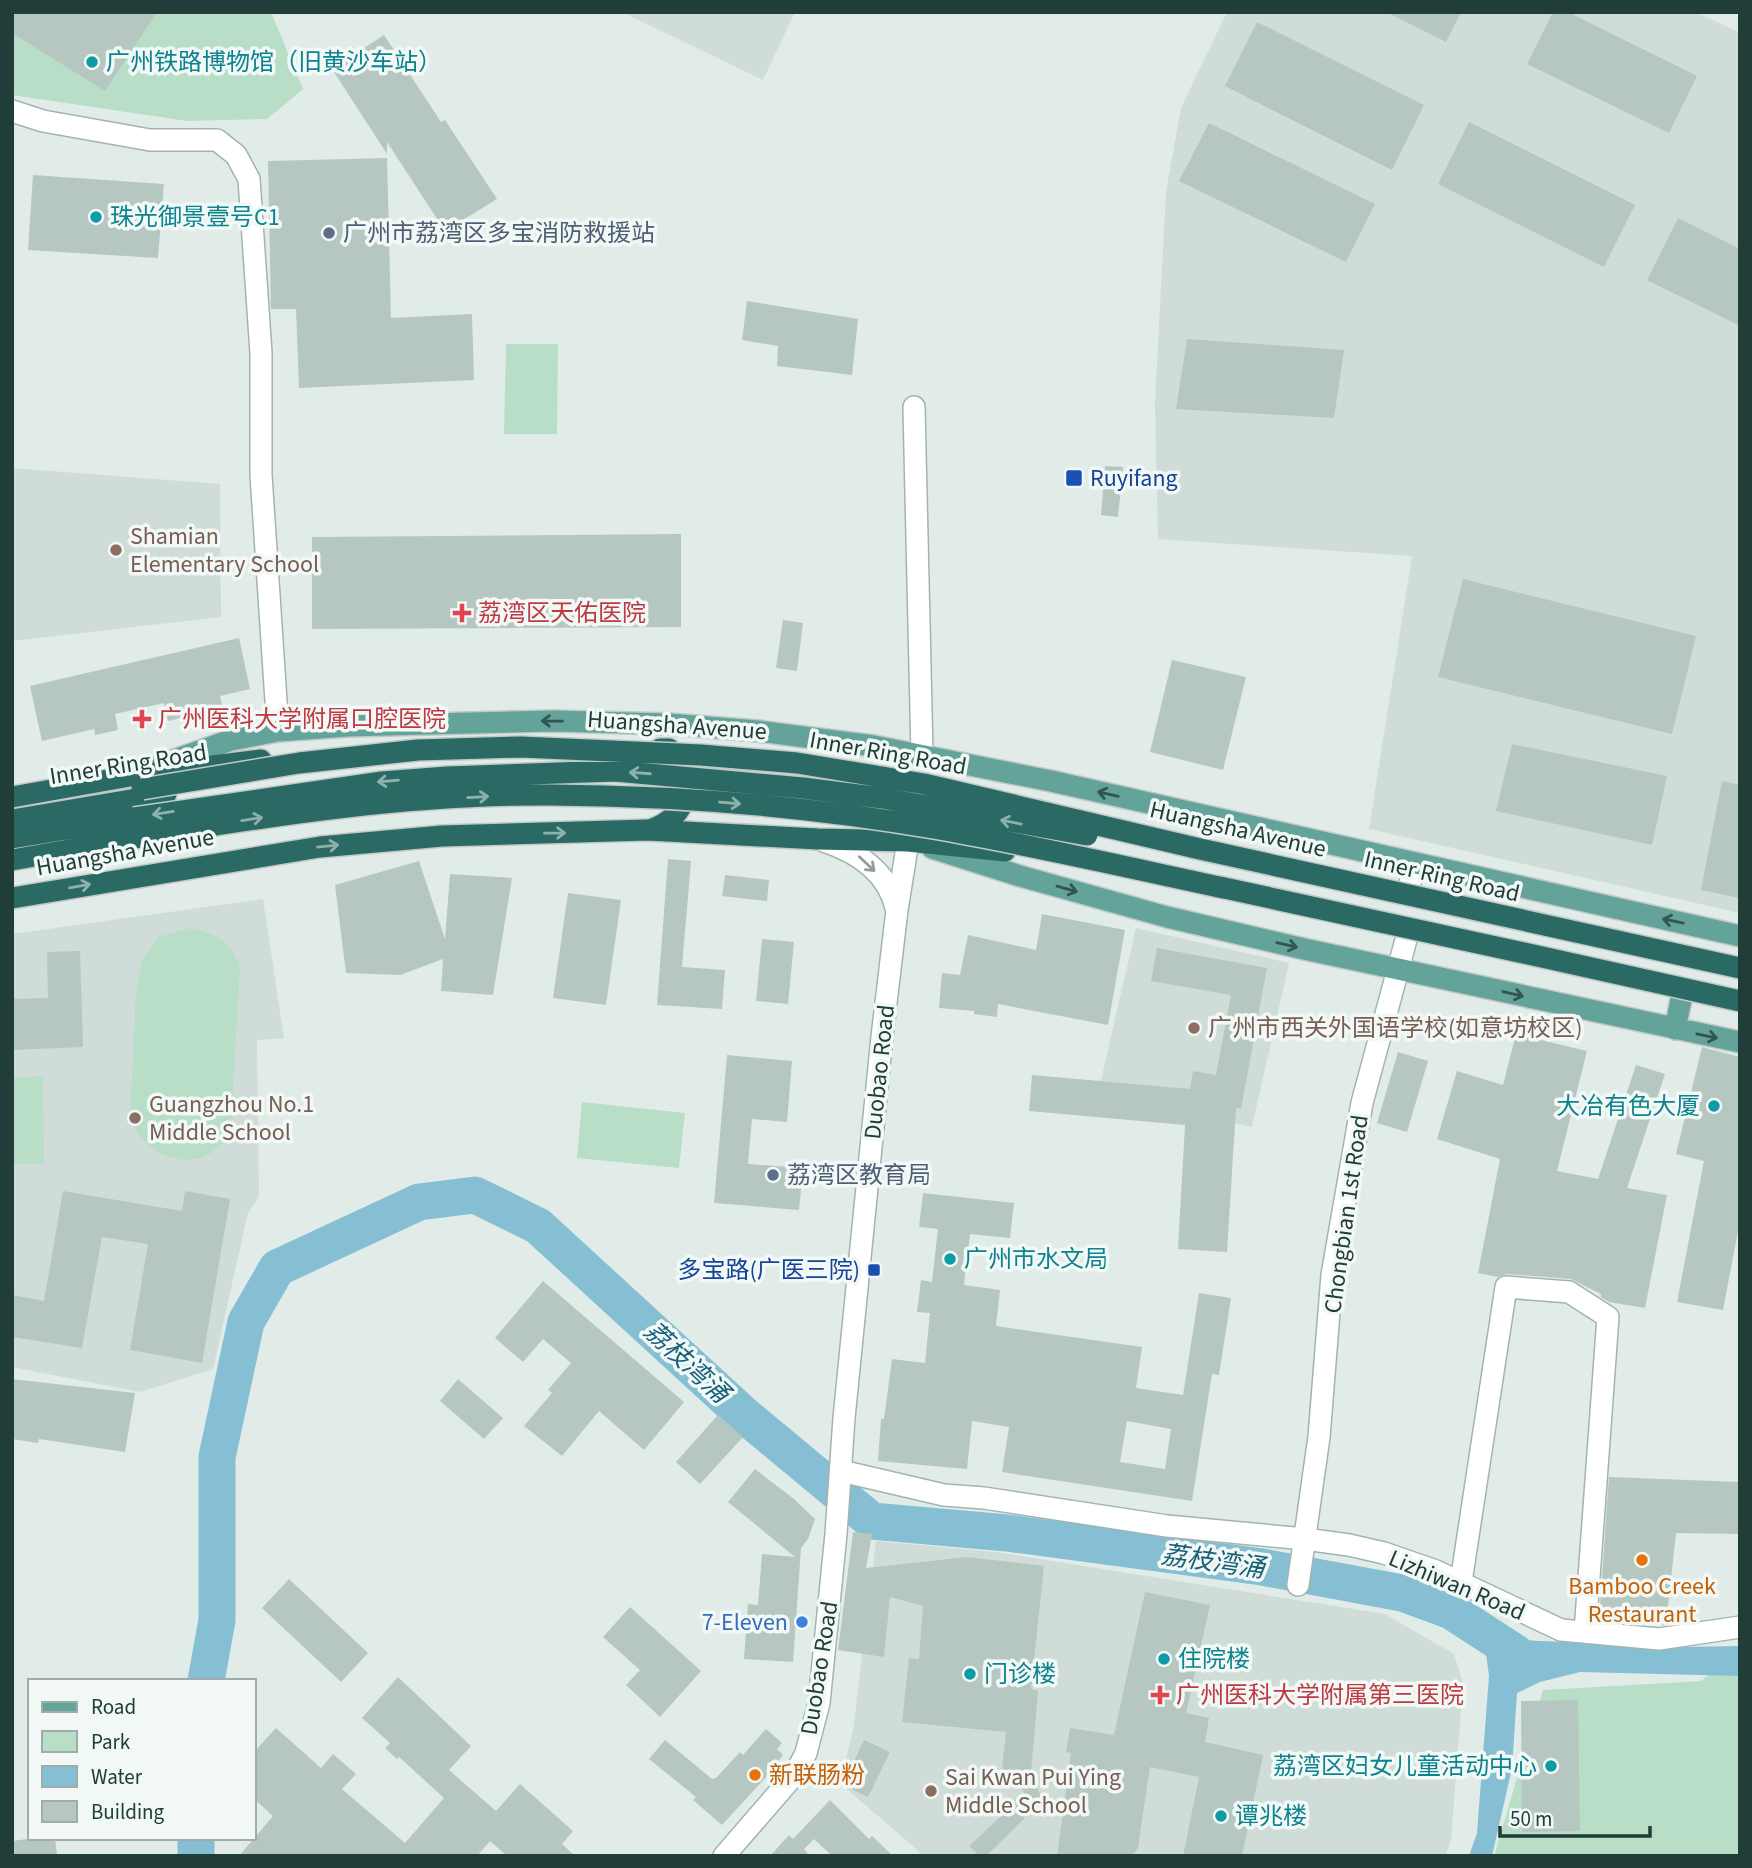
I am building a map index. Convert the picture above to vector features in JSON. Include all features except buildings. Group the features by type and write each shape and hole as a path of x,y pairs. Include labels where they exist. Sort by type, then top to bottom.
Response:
{"highway":[{"name":"Huangsha Avenue","path":"12,797 131,776 262,760 384,750 510,744 669,749"},
{"name":"Inner Ring Road","path":"12,810 365,754 521,747 702,755 797,763 924,784 1200,849 1740,966"},
{"path":"648,830 664,825 683,803 683,772 680,763 669,749"},
{"path":"12,820 200,788 384,750"},
{"path":"12,860 135,828 382,782 615,771 882,798 1088,835 1200,849"},
{"name":"Huangsha Avenue","path":"964,789 1187,845 1740,966"},
{"path":"12,838 477,797 623,797 803,810 928,827 1049,850 1740,1001"},
{"name":"Huangsha Avenue","path":"12,898 320,846 442,836 648,830 908,841 994,849 1049,858 1406,936 1591,973 1740,1008"}],"main road":[{"path":"131,776 218,744 278,731 346,726 513,720 670,724 808,736 922,754 1051,781 1740,936"},
{"name":"Huangsha Avenue","path":"669,749 797,760 964,789"},
{"path":"908,841 1167,917 1740,1042"},
{"path":"1675,1029 1682,995"}],"street":[{"path":"12,111 43,121 150,141 217,140 236,155 249,179 261,353 261,475 278,731"},
{"path":"914,407 922,754"},
{"path":"669,749 670,724"},
{"path":"908,841 933,806 953,792 964,789"},
{"path":"818,839 845,848 861,857 892,892 897,910"},
{"name":"Duobao Road","path":"724,1856 796,1774 806,1753 819,1703 882,1037 908,841"},
{"path":"1408,894 1414,863"},
{"name":"Chongbian 1st Road","path":"1298,1586 1319,1437 1332,1275 1362,1103 1406,936"},
{"path":"1461,1582 1506,1287 1569,1292 1608,1317 1585,1632"},
{"name":"Lizhiwan Road","path":"841,1471 944,1495 985,1498 1167,1526 1305,1539 1384,1553 1461,1582 1561,1630 1659,1639 1740,1627"}],"shaded area":[{"path":"622,12 795,12 763,80"},
{"path":"1227,12 1696,12 1740,33 1740,913 1369,829 1412,556 1158,539 1155,402 1166,192 1181,108"},
{"name":"Shamian Elementary School","path":"12,468 220,484 221,617 12,641"},
{"name":"Guangzhou No.1 Middle School","path":"263,899 284,1038 257,1040 259,1196 248,1213 213,1369 140,1392 12,1367 12,934"},
{"name":"广州市西关外国语学校(如意坊校区)","path":"1136,928 1289,963 1252,1127 1098,1093"},
{"name":"广州医科大学附属第三医院","path":"876,1541 996,1552 1385,1614 1454,1654 1463,1683 1451,1840 1445,1856 924,1856 840,1783 853,1731"}],"green space":[{"path":"12,12 271,12 303,89 267,119 187,121 12,95"},
{"path":"506,344 558,344 557,434 504,434"},
{"path":"190,928 222,940 233,952 240,970 230,1134 215,1150 190,1160 177,1159 153,1149 135,1130 130,1118 136,993 142,960 158,937"},
{"path":"43,1076 44,1164 12,1164 12,1078"},
{"path":"582,1102 685,1113 679,1168 577,1158"},
{"path":"1740,1651 1740,1856 1494,1856 1543,1690 1701,1681"}],"water":[{"path":"1508,1632 1518,1640 1681,1647 1740,1646 1740,1676 1580,1672 1540,1682 1517,1693 1512,1768 1492,1856 1469,1856 1477,1833 1489,1676 1486,1654"}],"waterway":[{"name":"荔枝湾涌","path":"206,1679 217,1620 217,1457 246,1322 277,1268 419,1202 475,1195 538,1226 743,1414 872,1521 1007,1533 1262,1567 1402,1593 1451,1611 1516,1653"},
{"name":"荔枝湾涌","path":"196,1840 196,1856"}],"place":[{"name":"广州铁路博物馆（旧黄沙车站）","path":"92,62"},
{"name":"珠光御景壹号C1","path":"96,217"},
{"name":"广州市荔湾区多宝消防救援站","path":"329,233"},
{"name":"Ruyifang","path":"1074,478"},
{"name":"Shamian Elementary School","path":"116,550"},
{"name":"荔湾区天佑医院","path":"462,613"},
{"name":"广州医科大学附属口腔医院","path":"142,719"},
{"name":"广州市西关外国语学校(如意坊校区)","path":"1194,1028"},
{"name":"大冶有色大厦","path":"1714,1106"},
{"name":"Guangzhou No.1 Middle School","path":"135,1118"},
{"name":"荔湾区教育局","path":"773,1175"},
{"name":"广州市水文局","path":"950,1259"},
{"name":"多宝路(广医三院)","path":"874,1270"},
{"name":"Bamboo Creek Restaurant","path":"1642,1560"},
{"name":"7-Eleven","path":"802,1622"},
{"name":"住院楼","path":"1164,1659"},
{"name":"门诊楼","path":"970,1674"},
{"name":"广州医科大学附属第三医院","path":"1160,1695"},
{"name":"荔湾区妇女儿童活动中心","path":"1551,1766"},
{"name":"新联肠粉","path":"755,1775"},
{"name":"Sai Kwan Pui Ying Middle School","path":"931,1791"},
{"name":"谭兆楼","path":"1221,1816"}]}
